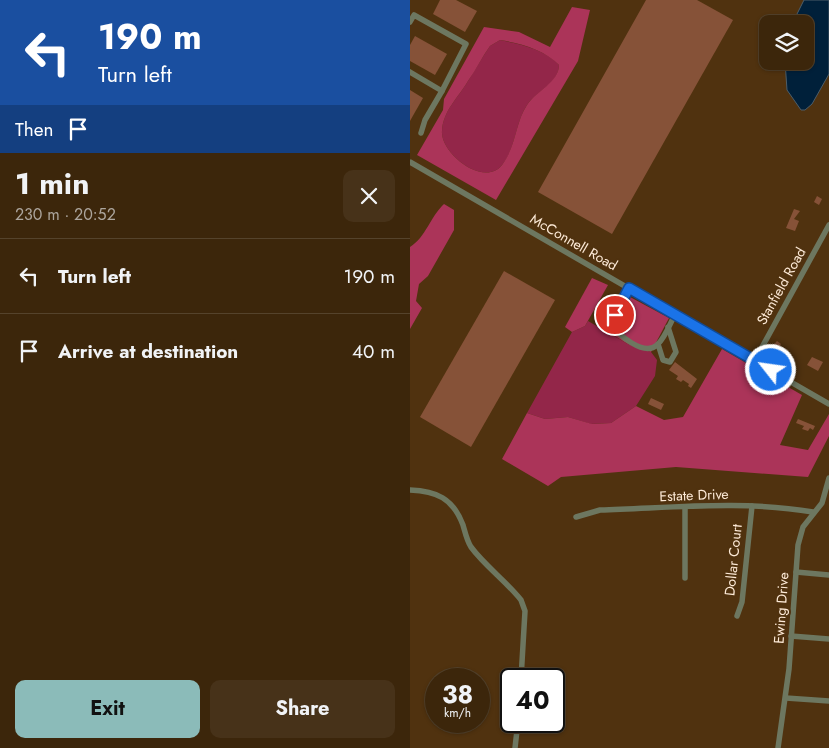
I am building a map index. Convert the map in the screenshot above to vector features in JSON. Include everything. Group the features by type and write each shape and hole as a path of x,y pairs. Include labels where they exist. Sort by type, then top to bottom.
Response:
{"street":[{"path":"410,22 414,15 466,44 425,120 421,133"},
{"path":"410,72 442,91"},
{"name":"McConnell Road","path":"410,162 829,404"},
{"name":"Stanfield Road","path":"755,360 829,225"},
{"path":"629,288 611,324 617,334 634,344 653,348 658,344 675,314"},
{"path":"658,344 663,360 670,362 676,352 668,327"},
{"name":"Ewing Drive","path":"778,748 786,698 800,536 813,512 822,503 829,478"},
{"path":"410,490 430,490 447,502 462,523 470,546 521,600 525,611 522,668"},
{"name":"Dollar Court","path":"737,616 742,602 752,506"},
{"name":"Estate Drive","path":"576,517 600,510 685,507 779,506 813,512"},
{"path":"685,507 685,578"},
{"path":"796,572 829,575"},
{"path":"791,636 829,639"},
{"path":"786,698 829,701"},
{"path":"515,748 517,733"}],"shaded area":[{"path":"572,7 590,10 578,61 496,200 417,155 443,110 444,99 484,27 519,32 550,47","holes":["500,40 524,45 547,55 559,65 558,71 551,81 527,105 520,119 510,151 502,165 494,171 475,170 465,165 448,149 443,140 443,124 452,105 490,46"]},
{"path":"500,40 524,45 539,51 559,65 555,77 531,100 523,112 507,158 494,171 485,172 465,165 455,157 443,140 442,131 445,117 452,105 490,46"},
{"path":"444,204 454,210 454,230 428,276 419,284 416,301 422,308 410,329 410,247 420,238"},
{"path":"592,278 608,285 585,326 572,332 565,327"},
{"path":"630,297 669,318 651,352 628,344 610,333"},
{"path":"588,321 628,344 651,352 657,360 655,376 636,406 611,423 591,424 568,417 545,419 527,413 572,332 585,326"},
{"path":"722,349 802,395 780,445 808,450 829,414 829,436 808,477 676,467 561,477 548,486 502,459 527,413 545,419 568,417 592,424 611,423 636,406 664,420 683,417"}],"water":[{"path":"804,0 829,0 829,74 812,104 805,110 801,110 787,90 786,70 814,70 814,15 796,15"}],"building":[{"path":"440,0 456,0 477,11 465,32 433,14"},
{"path":"646,0 697,0 733,20 612,234 538,192"},
{"path":"415,36 447,54 435,75 410,61 410,45"},
{"path":"410,90 423,98 410,121"},
{"path":"817,196 822,199 819,205 814,202"},
{"path":"794,209 800,211 794,219 799,221 795,231 786,228"},
{"path":"504,271 555,300 471,447 420,417"},
{"path":"603,297 618,305 614,312 599,304"},
{"path":"777,341 781,344 775,355 768,351"},
{"path":"812,357 823,362 818,371 807,365"},
{"path":"675,362 697,379 691,388 683,380 681,382 676,379 678,376 669,370"},
{"path":"651,398 664,404 661,410 648,404"},
{"path":"798,419 815,426 813,430 810,428 808,431 802,429 804,426 796,423"}],"route":[{"path":"615,315 629,288 771,370"}]}
